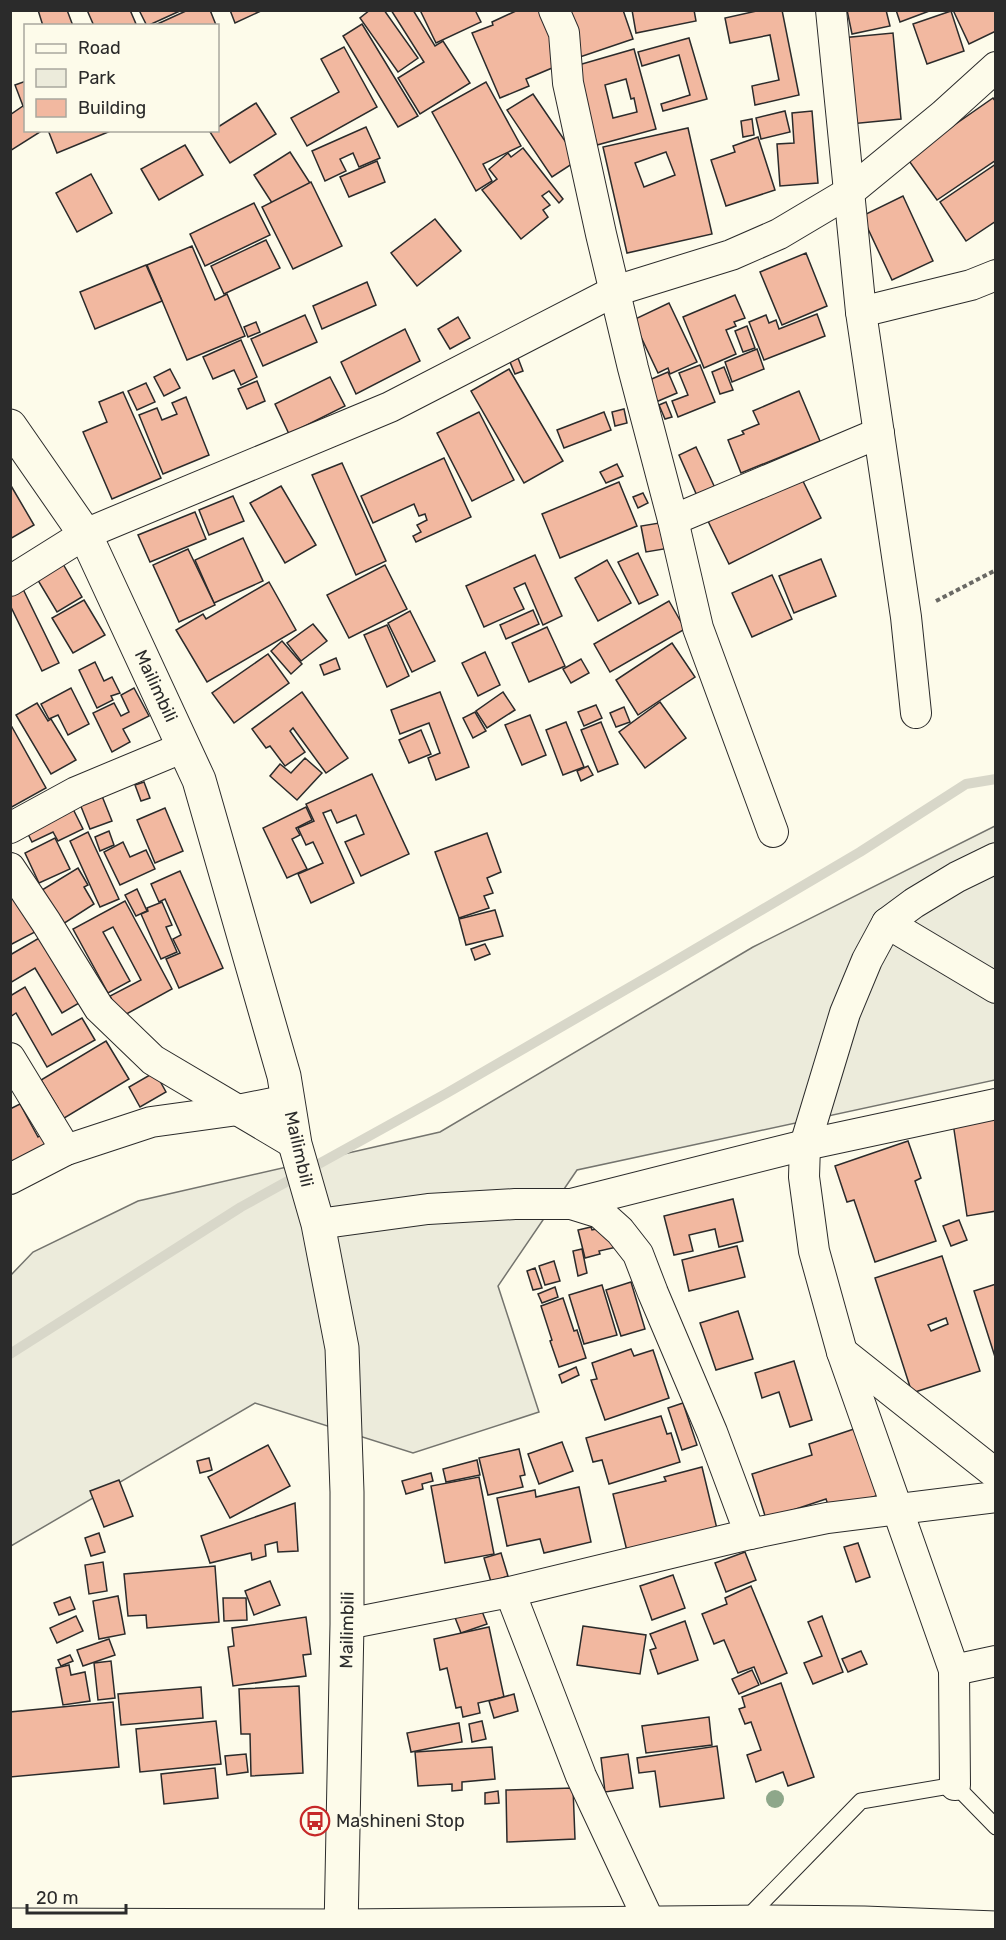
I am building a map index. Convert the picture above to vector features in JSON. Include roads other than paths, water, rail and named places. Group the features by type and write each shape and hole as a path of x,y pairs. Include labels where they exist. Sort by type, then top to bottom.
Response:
{"street":[{"path":"554,10 564,33 568,83 633,368 673,520 698,628 773,832"},
{"path":"831,10 861,312 906,617 916,713"},
{"path":"10,581 85,534 390,407 615,291 731,255 779,234 848,193 996,67"},
{"path":"861,312 971,285 996,275"},
{"path":"673,520 879,433"},
{"name":"Mailimbili","path":"14,440 85,534 199,780 286,1088 296,1144 316,1216 342,1348 347,1492 347,1623 341,1928"},
{"path":"10,828 76,792 184,747"},
{"path":"955,1785 954,1670 842,1352 814,1251 804,1177 805,1145 845,1012 867,960 888,923 931,892 996,858"},
{"path":"10,868 99,1008 153,1060 296,1144"},
{"path":"888,923 996,988"},
{"path":"10,1058 66,1150"},
{"path":"10,1179 66,1150 151,1122 238,1110 286,1088"},
{"path":"316,1216 515,1204 571,1204 805,1145 996,1104"},
{"path":"571,1204 600,1213 620,1231 638,1254 712,1432 750,1534"},
{"path":"842,1352 996,1474"},
{"path":"347,1623 510,1592 750,1534 827,1518 996,1497"},
{"path":"510,1592 581,1776 650,1923"},
{"path":"954,1670 996,1661"},
{"path":"10,1925 341,1928 650,1923 864,1923 996,1928"}],"lane":[{"path":"759,1924 861,1801 955,1785 996,1827"}],"waterway":[{"path":"10,1354 241,1207 447,1093 663,968 860,852 966,784 996,779"}],"place":[{"name":"Mashineni Stop","path":"315,1821"}]}
